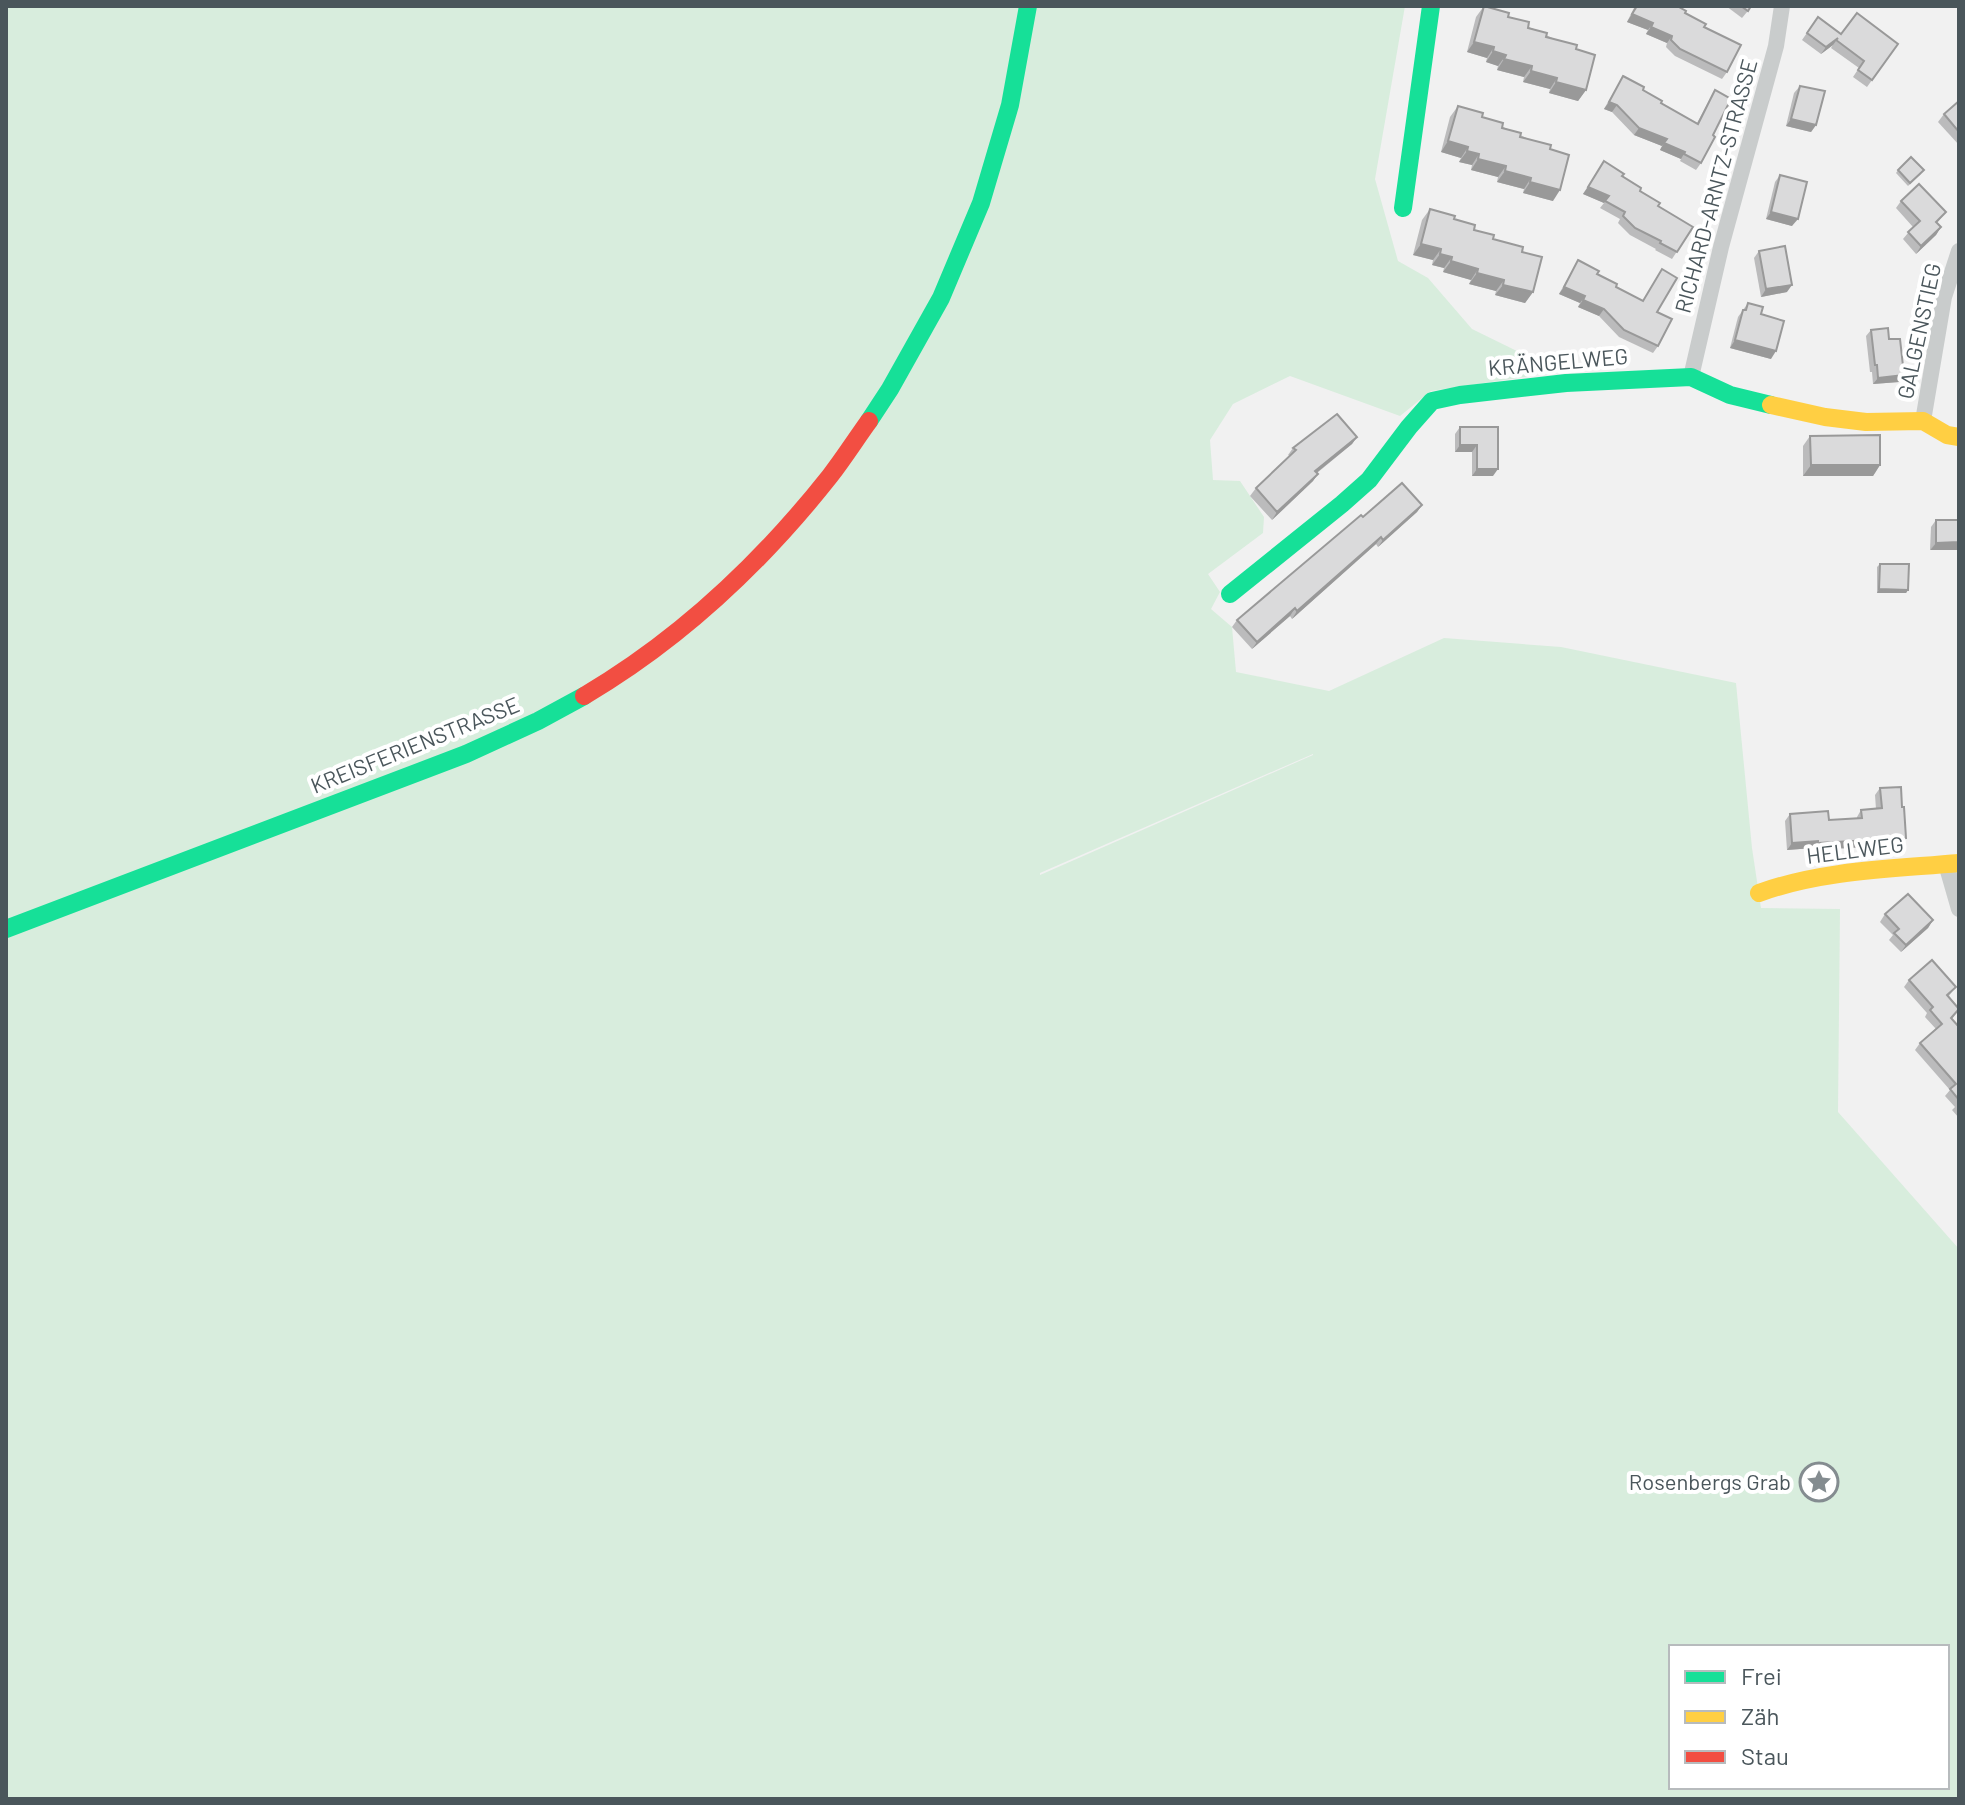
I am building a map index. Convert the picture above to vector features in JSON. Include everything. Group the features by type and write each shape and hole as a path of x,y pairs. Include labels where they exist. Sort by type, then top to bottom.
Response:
{"street":[{"name":"KREISFERIENSTRASSE","path":"6,929 445,763 544,717 607,682 669,637 731,585 813,499 865,430 907,362 952,276 982,204 1001,140 1024,42 1028,6"},
{"path":"1403,208 1431,6"},
{"name":"RICHARD-ARNTZ-STRASSE","path":"1691,377 1721,247 1776,46 1782,6"},
{"name":"GALGENSTIEG","path":"1923,421 1944,297 1959,251"},
{"name":"KRÄNGELWEG","path":"1230,594 1369,480 1432,401 1566,383 1691,377 1730,395 1825,417 1866,422 1923,421 1947,435 1959,437"},
{"path":"1952,864 1959,909"},
{"name":"HELLWEG","path":"1759,893 1784,884 1839,875 1952,864"}],"green space":[{"path":"6,6 1405,6 1375,179 1398,261 1428,278 1472,329 1523,354 1531,376 1431,391 1400,416 1290,376 1233,404 1210,440 1213,480 1240,481 1264,517 1263,533 1208,574 1220,592 1211,609 1232,627 1236,672 1329,691 1444,638 1561,647 1736,683 1761,908 1840,909 1838,1112 1959,1249 1959,1799 6,1799","holes":["1313,755 1040,875 1040,873"]}],"building":[{"path":"1484,6 1509,13 1508,17 1529,22 1528,28 1547,33 1546,37 1577,45 1576,49 1595,55 1586,90 1556,82 1557,78 1531,71 1532,66 1504,59 1506,55 1493,51 1494,47 1474,42"},
{"path":"1637,6 1677,6 1706,24 1704,27 1741,45 1727,72 1680,49 1671,40 1672,36 1632,14"},
{"path":"1857,13 1898,44 1872,80 1858,70 1864,61 1836,40 1838,38 1826,47 1807,33 1818,17 1841,34"},
{"path":"1623,76 1698,124 1715,90 1731,99 1701,163 1664,143 1667,139 1639,128 1617,105 1609,102"},
{"path":"1800,86 1825,91 1816,125 1791,119"},
{"path":"1959,101 1959,132 1944,114"},
{"path":"1458,106 1483,113 1482,117 1503,123 1502,128 1521,133 1520,137 1551,145 1550,149 1569,155 1560,190 1530,182 1531,178 1505,171 1506,166 1478,159 1479,154 1467,151 1468,147 1448,141"},
{"path":"1911,157 1924,170 1910,183 1898,170"},
{"path":"1604,161 1660,203 1658,206 1693,227 1677,252 1635,228 1623,216 1625,212 1605,201 1609,196 1588,187"},
{"path":"1780,175 1807,182 1798,219 1771,212"},
{"path":"1919,184 1946,212 1936,222 1941,227 1921,246 1908,232 1920,221 1901,201"},
{"path":"1430,209 1455,216 1454,219 1475,225 1474,230 1494,235 1493,239 1523,247 1522,252 1542,257 1533,292 1503,285 1504,280 1477,273 1478,269 1451,261 1452,257 1440,254 1441,249 1421,244"},
{"path":"1785,246 1792,285 1766,289 1759,251"},
{"path":"1578,260 1599,271 1597,274 1617,284 1616,287 1643,301 1662,269 1677,278 1657,312 1672,319 1658,346 1624,330 1604,309 1564,287"},
{"path":"1748,303 1763,307 1761,314 1784,321 1776,351 1735,340"},
{"path":"1888,328 1889,339 1900,339 1904,375 1878,378 1871,330"},
{"path":"1337,414 1357,437 1315,471 1318,474 1277,512 1256,488 1296,450 1293,448"},
{"path":"1460,427 1498,427 1498,469 1477,469 1477,445 1460,445"},
{"path":"1880,435 1880,465 1811,465 1810,436"},
{"path":"1402,483 1422,505 1257,642 1237,620"},
{"path":"1936,520 1959,520 1959,542 1936,543"},
{"path":"1880,564 1909,564 1908,590 1879,589"},
{"path":"1901,787 1906,838 1792,843 1790,814 1828,811 1829,820 1862,818 1861,810 1882,808 1880,788"},
{"path":"1908,894 1933,920 1906,945 1894,933 1899,929 1885,914"},
{"path":"1932,960 1956,987 1947,995 1959,1009 1951,1018 1959,1027 1959,1100 1950,1089 1956,1084 1920,1043 1942,1024 1930,1010 1933,1007 1909,980"}],"traffic: fast":[{"path":"869,421 941,298 981,203 1010,105 1028,6"},
{"path":"1403,208 1431,6"},
{"path":"1230,594 1369,480 1432,401 1566,383 1691,377 1730,395 1771,405"},
{"path":"6,929 466,754 584,696"}],"traffic: slow":[{"path":"1771,405 1866,422 1923,421 1947,435 1959,437"},
{"path":"1759,893 1833,875 1959,863"}],"traffic: jam":[{"path":"584,696 653,650 747,569 804,508 869,421"}],"place":[{"name":"Rosenbergs Grab","path":"1819,1482"}]}
